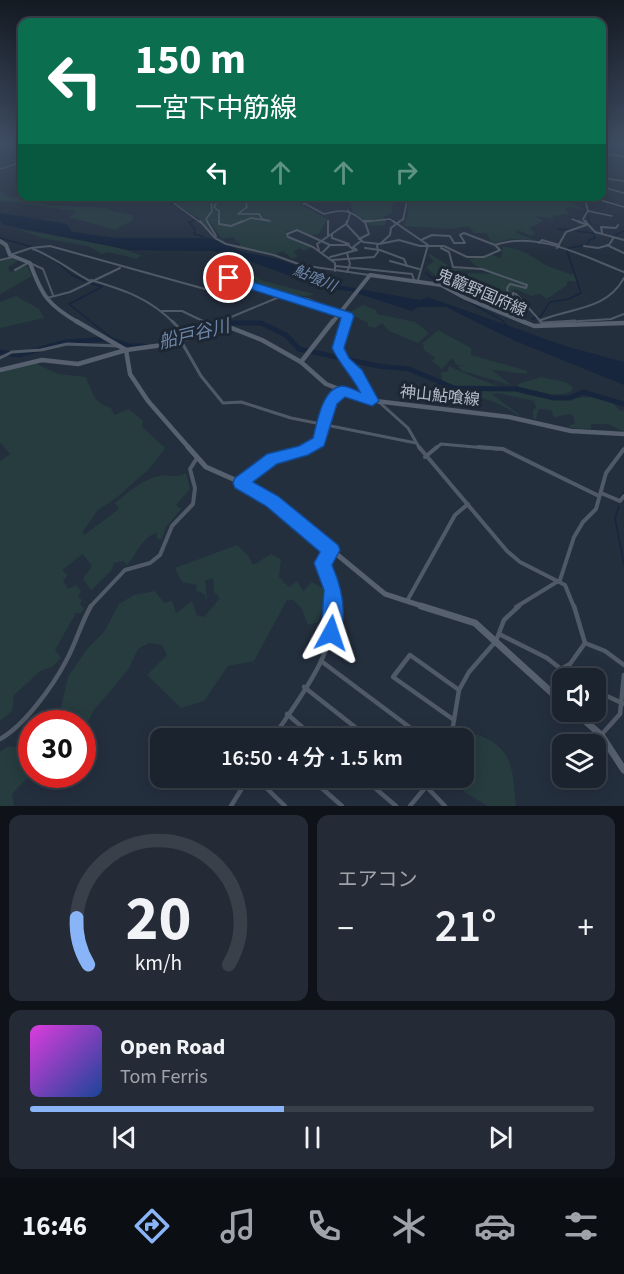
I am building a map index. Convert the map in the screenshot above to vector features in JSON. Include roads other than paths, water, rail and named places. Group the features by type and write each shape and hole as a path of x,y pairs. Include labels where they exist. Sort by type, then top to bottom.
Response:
{"main road":[{"path":"0,241 6,245 12,256 30,263 46,299 69,320 126,350"},
{"path":"301,362 370,275"},
{"name":"鬼籠野国府線","path":"370,275 439,284 465,298 530,325 540,321 624,323"},
{"path":"0,369 42,360 78,364 126,350 153,348 181,341 224,324"},
{"name":"神山鮎喰線","path":"224,324 262,340 301,362 320,380 372,401 509,417 571,431 624,434"},
{"path":"126,350 130,374 148,401 206,467 241,483 272,501 385,594 406,603 475,623 552,693"},
{"path":"586,722 600,734"},
{"path":"606,743 624,770"}],"street":[{"path":"606,188 624,193"},
{"path":"171,201 199,220 215,238 242,249 335,271 370,275"},
{"path":"211,201 212,212 206,218 215,238"},
{"path":"217,201 214,206 219,212 217,222 222,225 231,226 251,218 270,221 262,219 259,214 238,214 247,207 245,201"},
{"path":"303,204 306,201"},
{"path":"399,223 404,218 407,201"},
{"path":"585,201 588,211 583,219 587,225 593,231 613,239 624,240"},
{"path":"603,201 624,207"},
{"path":"303,204 326,214 337,210 355,212 365,222 369,234 353,247"},
{"path":"348,210 350,214 346,217 346,224 360,240 380,244 399,240 422,246 441,246 465,257 482,257 500,251 495,245 464,233 460,235 465,243 454,243 450,236 434,235 421,240"},
{"path":"588,211 612,216"},
{"path":"365,222 384,218 399,223 429,247 440,248 448,252 453,267 482,269 526,284 528,286 525,288 510,284 507,288 509,299 513,300 513,293 516,294 518,299 540,321 611,320 624,314"},
{"path":"375,248 390,235 391,228 404,218"},
{"path":"572,219 587,225"},
{"path":"327,221 330,224 328,237"},
{"path":"321,251 317,244 346,224"},
{"path":"556,249 566,232 587,225"},
{"path":"603,235 601,227 616,228 618,225"},
{"path":"335,271 336,266 331,258 286,235 297,230 330,245 348,245 356,251"},
{"path":"332,235 332,238 346,241 356,251"},
{"path":"495,245 522,239 624,272"},
{"path":"584,246 598,248 607,245 613,239"},
{"path":"539,243 543,240 559,244"},
{"path":"331,258 363,251 368,242"},
{"path":"321,251 330,245"},
{"path":"607,245 624,253"},
{"path":"0,260 31,248 50,246 122,268 169,277 205,289 214,288 229,278 348,316 338,347 343,358 357,373 372,401"},
{"path":"429,247 441,246"},
{"path":"416,280 429,247"},
{"path":"31,248 55,257 60,265 71,273 132,294 162,311 186,334 211,325 224,324 271,298 284,295"},
{"path":"365,248 375,248 405,260 406,266"},
{"path":"331,258 374,257 378,252 375,248"},
{"path":"346,272 350,258 347,253"},
{"path":"390,261 419,269"},
{"path":"15,270 30,263 43,269 53,295"},
{"path":"336,266 412,274 416,280"},
{"path":"46,299 53,295 70,292 122,268"},
{"path":"540,321 591,307 612,293 624,278"},
{"path":"162,311 176,309 188,312 211,325"},
{"path":"181,341 221,403 241,402 291,418 416,443"},
{"path":"0,358 11,352 41,350 74,343 118,346"},
{"path":"241,483 273,459 303,451 320,440 331,402 343,391"},
{"path":"379,402 406,426 425,457 469,503 498,542 515,558 561,580 570,593 585,643"},
{"path":"425,457 441,444 503,449 600,495 620,501 624,496"},
{"path":"453,728 459,690 469,672 496,641 504,620 513,609 561,580 574,537 583,522 596,509 606,473 624,449"},
{"path":"0,739 15,730 53,681 66,662 88,611 98,598 125,570 150,563 160,555 172,526 193,504 195,488 190,470 197,458"},
{"path":"406,603 454,515 469,503"},
{"path":"279,728 321,661 331,633 333,590 322,563 332,550"},
{"path":"499,634 547,658 560,668"},
{"path":"585,643 605,651 624,665"},
{"path":"563,668 570,664 585,643"},
{"path":"454,720 393,677 410,655 459,690"},
{"path":"321,661 411,728"},
{"path":"602,734 620,714 624,675"},
{"path":"304,687 356,728"},
{"path":"606,696 622,703"},
{"path":"287,714 303,728"},
{"path":"231,806 242,788"},
{"path":"266,788 285,806"},
{"path":"322,788 342,806"},
{"path":"375,788 396,806"},
{"path":"410,806 426,788"},
{"path":"430,788 445,806"}],"water":[{"name":"鮎喰川","path":"0,213 67,224 72,232 116,238 213,238 242,252 278,259 315,273 337,285 420,300 428,297 565,346 624,362 624,385 513,340 446,307 418,307 412,311 350,291 323,288 233,255 213,251 129,250 5,225 0,221"}],"waterway":[{"path":"169,201 176,206"},
{"path":"587,214 591,226"},
{"path":"196,220 189,222 195,229 194,234 204,237"},
{"path":"558,229 568,230"},
{"path":"576,231 593,233"},
{"path":"532,319 541,316 550,302 569,299 581,293 567,251 568,248 587,245 589,240 595,238 593,231"},
{"path":"614,236 624,231"},
{"path":"0,238 32,247"},
{"path":"35,251 43,254"},
{"path":"57,262 72,275 85,281"},
{"path":"426,273 437,282"},
{"path":"90,283 102,287 69,304 114,340"},
{"path":"445,289 502,320 508,327"},
{"name":"船戸谷川","path":"211,328 227,323 261,323 286,335 299,349 378,366 409,369 454,388 517,389 554,398 570,398 583,392 624,404"},
{"name":"船戸谷川","path":"0,352 19,355 66,342 108,339 130,346 145,346"},
{"path":"619,499 624,492"},
{"path":"619,506 615,518 624,565"}]}
